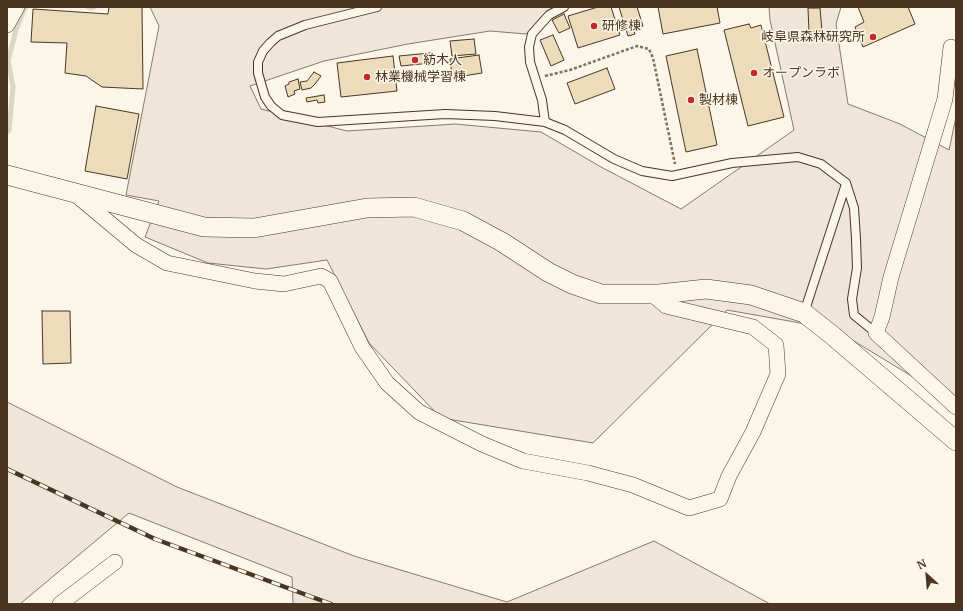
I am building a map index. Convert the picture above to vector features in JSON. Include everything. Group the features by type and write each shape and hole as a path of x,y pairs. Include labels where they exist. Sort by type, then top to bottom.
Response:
{"street":[{"path":"7,25 17,7"},
{"path":"951,47 945,99 891,277 882,317 876,333 956,406"},
{"path":"7,175 204,227 254,228 367,208 414,207 463,221 502,242 548,272 572,284 601,294 652,294 706,289 751,295 804,313 956,440"},
{"path":"75,193 136,245 167,263 256,281 284,284 322,276 330,281 362,347 387,383 419,412 482,444 523,461 588,473 633,485 690,508 720,499 753,432 778,374 776,346 753,326 666,306 652,294"},
{"path":"60,604 115,562"}],"lane":[{"path":"377,7 305,25 283,34 270,43 263,51 258,62 258,73 265,97 271,106 282,114 318,122 445,114 495,116 545,122 565,130 614,159 642,171 672,176 732,163 798,157 821,164 846,183 854,208 856,239 856,268 852,299 854,316 876,333"},
{"path":"545,122 542,100 530,62 529,46 532,34 549,15 564,7"},
{"path":"804,313 846,183"}],"path":[{"path":"535,78 570,70 637,46 649,49 653,58 677,175"}],"shaded area":[{"path":"150,7 566,7 526,34 490,31 408,44 324,61 250,86 261,109 347,131 455,124 541,132 601,167 681,209 794,130 770,20 769,7 841,7 836,24 848,104 900,124 949,150 956,117 956,403 834,329 727,310 593,443 441,418 369,343 327,260 266,269 208,263 145,237 159,201 126,195 159,26"},
{"path":"7,402 177,487 354,556 507,602 654,541 770,604 293,604 292,577 129,513 20,604 7,604"}],"building":[{"path":"109,7 142,7 143,89 102,87 86,76 65,73 67,43 31,42 33,9 108,14"},
{"name":"研修棟","path":"598,7 611,7 620,35 578,48 568,16"},
{"path":"619,7 637,7 643,26 633,28 635,34 628,36"},
{"path":"658,7 717,7 720,23 663,34"},
{"name":"岐阜県森林研究所","path":"858,7 908,7 915,24 863,47 855,27 864,22"},
{"path":"808,8 820,8 822,31 809,32"},
{"path":"564,14 570,28 559,33 552,20"},
{"name":"オープンラボ","path":"749,24 751,28 761,25 784,117 748,126 724,30"},
{"path":"553,35 564,60 551,66 540,40"},
{"path":"474,39 476,54 452,56 450,41"},
{"name":"製材棟","path":"697,49 717,145 686,152 666,56"},
{"name":"紡木人","path":"430,53 431,63 401,66 399,56"},
{"path":"479,55 482,73 457,77 457,74 452,75 450,59"},
{"name":"林業機械学習棟","path":"393,56 397,91 341,97 337,63"},
{"path":"607,68 615,89 575,104 567,83"},
{"path":"314,72 321,76 311,88 302,90 300,82 307,81"},
{"path":"298,79 300,89 294,91 295,94 288,97 285,86 289,84 289,82"},
{"path":"324,95 325,102 318,103 317,100 307,102 306,98"},
{"path":"96,106 139,114 127,179 85,171"},
{"path":"42,311 70,311 71,363 43,364"}],"waterway":[{"path":"7,132 9,130 13,87 8,61 16,30 26,7"},
{"path":"88,7 94,7"}],"railway":[{"path":"7,469 155,539 331,604"}],"place":[{"name":"研修棟","path":"594,26"},
{"name":"岐阜県森林研究所","path":"873,37"},
{"name":"紡木人","path":"415,60"},
{"name":"オープンラボ","path":"754,73"},
{"name":"林業機械学習棟","path":"367,77"},
{"name":"製材棟","path":"691,100"}]}
